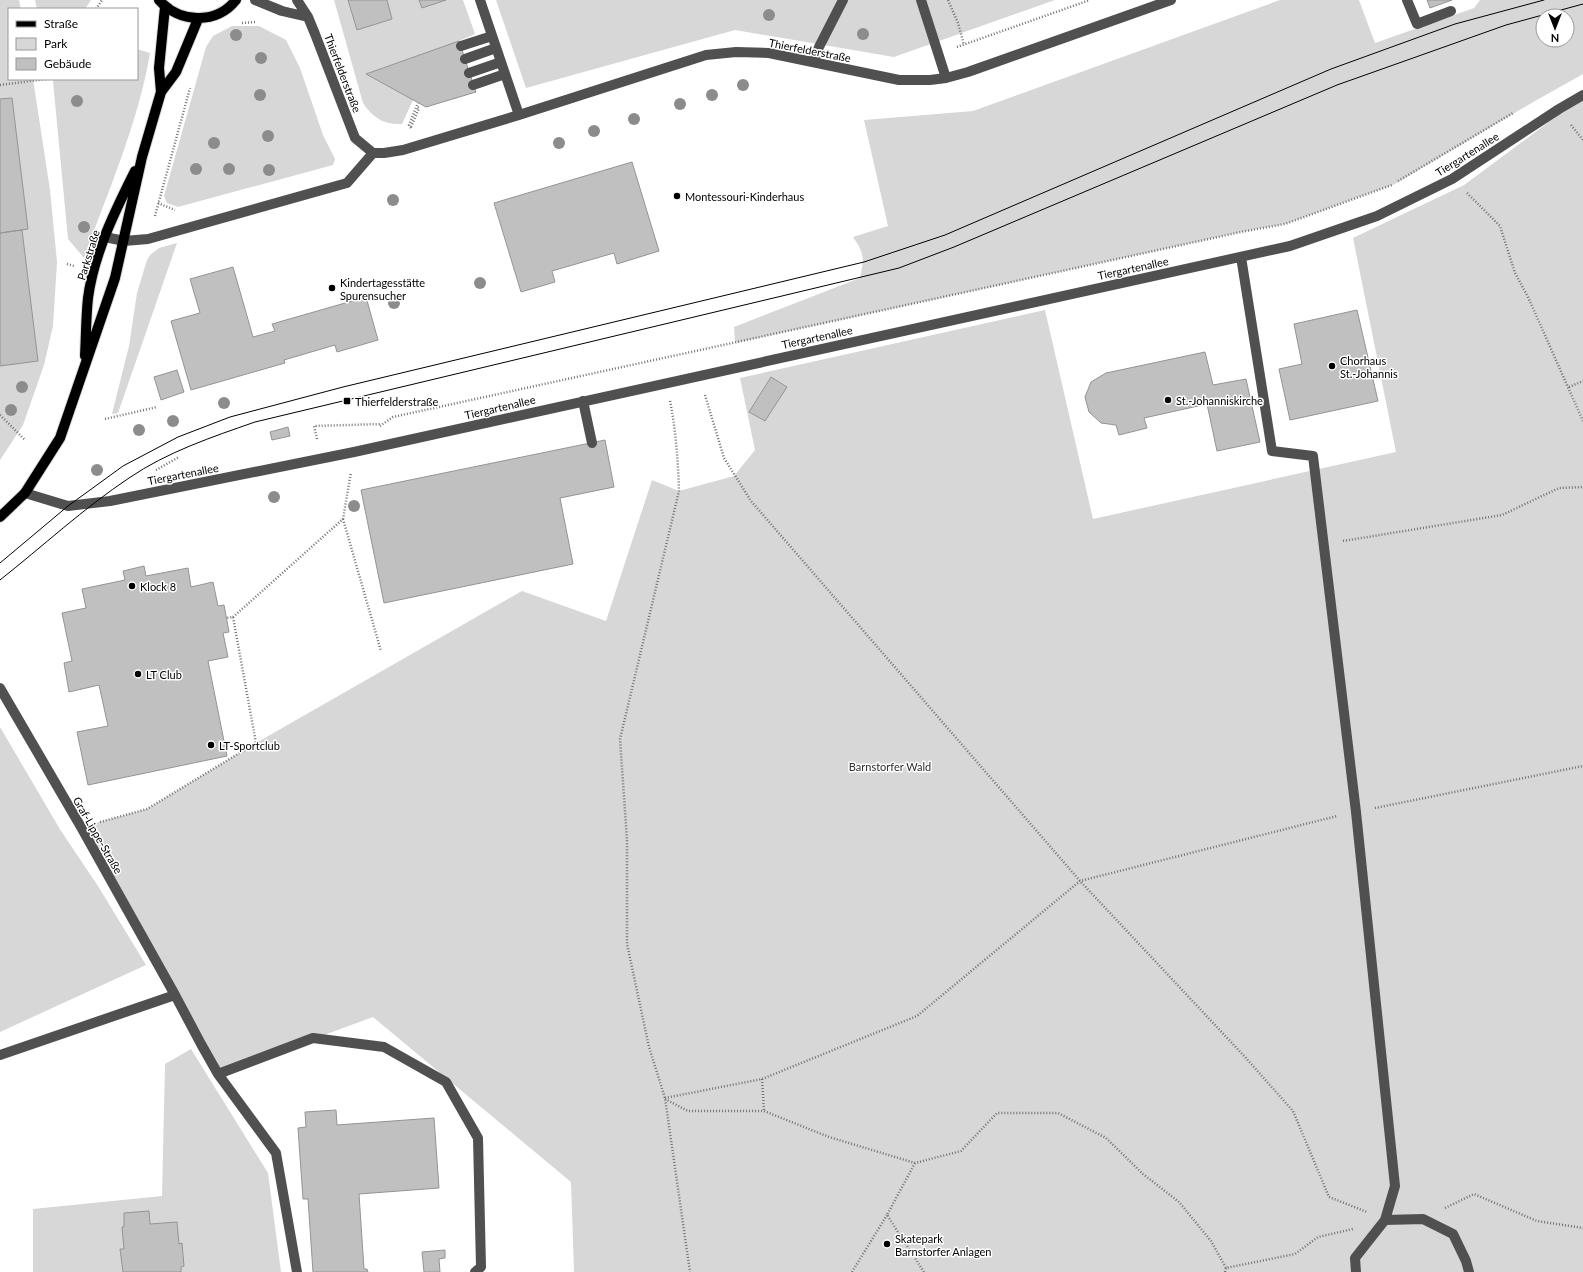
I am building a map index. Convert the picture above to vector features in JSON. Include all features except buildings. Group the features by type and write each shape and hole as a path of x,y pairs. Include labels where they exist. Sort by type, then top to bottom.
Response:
{"main road":[{"path":"162,4 180,16 198,19 218,14 227,9 236,0"},
{"name":"Parkstraße","path":"0,517 24,493 60,438 115,278 142,157 160,92 159,68 162,4"},
{"name":"Parkstraße","path":"160,92 176,72 198,19"},
{"name":"Parkstraße","path":"84,368 88,298 97,258 115,212 142,157"}],"street":[{"path":"255,0 282,11 308,17"},
{"name":"Thierfelderstraße","path":"297,0 308,17 355,138 373,153 403,150 519,115 706,55 736,52 769,53 899,80 946,78 968,72 1171,0"},
{"path":"480,0 519,115"},
{"path":"814,62 819,46 843,0"},
{"path":"921,0 946,78"},
{"path":"1407,0 1417,24 1451,11"},
{"path":"461,46 492,36"},
{"path":"465,59 496,48"},
{"path":"469,72 501,62"},
{"path":"473,85 505,74"},
{"name":"Tiergartenallee","path":"24,493 68,506 94,504 354,452 664,384 698,375 1290,246 1377,216 1452,179 1583,95"},
{"path":"105,237 124,241 148,239 347,183 373,153"},
{"path":"1241,257 1272,452 1312,456 1356,812 1395,1186 1385,1220 1355,1258 1356,1272"},
{"path":"583,401 592,443"},
{"name":"Graf-Lippe-Straße","path":"0,688 175,995 218,1074 276,1153 297,1272"},
{"path":"0,1055 175,995"},
{"path":"218,1074 313,1038 384,1047 446,1082 478,1138 481,1267 475,1272"},
{"path":"1385,1220 1423,1219 1453,1234 1466,1261 1469,1272"}],"path":[{"path":"948,0 958,23 964,45"},
{"path":"937,53 964,45 1090,0"},
{"path":"236,23 258,22"},
{"path":"0,85 38,80"},
{"path":"148,239 192,81"},
{"path":"414,114 418,103"},
{"path":"411,128 419,108 417,107"},
{"path":"381,651 343,519 354,452 381,424 393,417 1241,232 1286,224 1395,184 1514,112"},
{"path":"1452,179 1500,226 1515,273 1528,297 1583,421"},
{"path":"158,203 172,210 178,210"},
{"path":"698,375 724,458 751,501 1080,882 1245,1056 1293,1111 1329,1197 1385,1220"},
{"path":"1569,387 1583,381"},
{"path":"664,384 670,402 674,426 679,491 620,739 627,840 627,944 649,1047 665,1098 690,1272"},
{"path":"105,419 157,407"},
{"path":"0,414 24,440"},
{"path":"318,440 314,426 381,424"},
{"path":"1323,545 1502,515 1559,488 1583,487"},
{"path":"226,618 233,617 343,519"},
{"path":"80,827 147,810 256,743 233,617"},
{"path":"665,1098 762,1079 917,1016 1080,882 1356,812 1583,766"},
{"path":"762,1079 764,1111"},
{"path":"665,1098 688,1111 764,1111 830,1137 915,1163 961,1151 997,1113 1058,1113 1106,1138 1143,1174 1179,1202 1211,1241 1226,1268 1226,1272"},
{"path":"852,1272 887,1215 915,1163"},
{"path":"1423,1219 1474,1194 1537,1221 1583,1228"},
{"path":"887,1215 924,1272"},
{"path":"1226,1268 1295,1254 1318,1237 1385,1220"}],"green space":[{"path":"0,0 19,0 21,8 8,8 8,80 33,80 50,190 57,262 53,326 44,365 23,425 0,460"},
{"path":"35,0 91,0 86,8 37,8"},
{"path":"334,0 463,0 475,34 366,74 413,100 402,124 384,122 371,113 363,103"},
{"path":"496,0 1055,0 894,57 735,30 526,88"},
{"path":"1280,0 1359,0 1375,43 1474,8 1480,0 1583,0 1583,74 1395,184 1285,224 1241,232 735,343 734,327 860,278 863,261 862,252 853,237 888,226 864,120 973,111"},
{"path":"232,26 259,26 286,40 300,68 323,135 335,159 333,165 178,207 167,203 164,196 206,47 213,36"},
{"path":"138,49 150,53 138,106 122,157 84,258 68,239 53,81 138,80"},
{"name":"Barnstorfer Wald","path":"1583,100 1583,1272 574,1272 571,1182 373,1017 218,1074 81,827 147,809 256,743 522,591 606,621 652,480 679,491 734,476 755,450 740,378 1045,310 1093,519 1396,452 1353,238 1464,185 1561,113"},
{"path":"177,243 118,413 112,414 129,346 137,293 147,260 151,254 159,248"},
{"path":"0,727 61,831 98,886 146,965 0,1032"},
{"path":"191,1049 268,1173 281,1272 33,1272 33,1209 162,1196 165,1064"}],"tram line":[{"path":"0,563 68,506 123,466 178,437 230,417 343,387 864,262 945,235 1331,69 1455,24 1544,0"},
{"path":"0,580 80,514 129,478 159,460 223,433 255,422 899,268 954,247 1337,85 1506,25 1583,4"}],"place":[{"name":"Montessouri-Kinderhaus","path":"677,196"},
{"name":"Kindertagesstätte Spurensucher","path":"332,288"},
{"name":"Chorhaus St.-Johannis","path":"1332,366"},
{"name":"St.-Johanniskirche","path":"1168,400"},
{"name":"Thierfelderstraße","path":"347,401"},
{"name":"Klock 8","path":"132,586"},
{"name":"LT Club","path":"138,674"},
{"name":"LT-Sportclub","path":"211,745"},
{"name":"Skatepark Barnstorfer Anlagen","path":"887,1244"}]}
